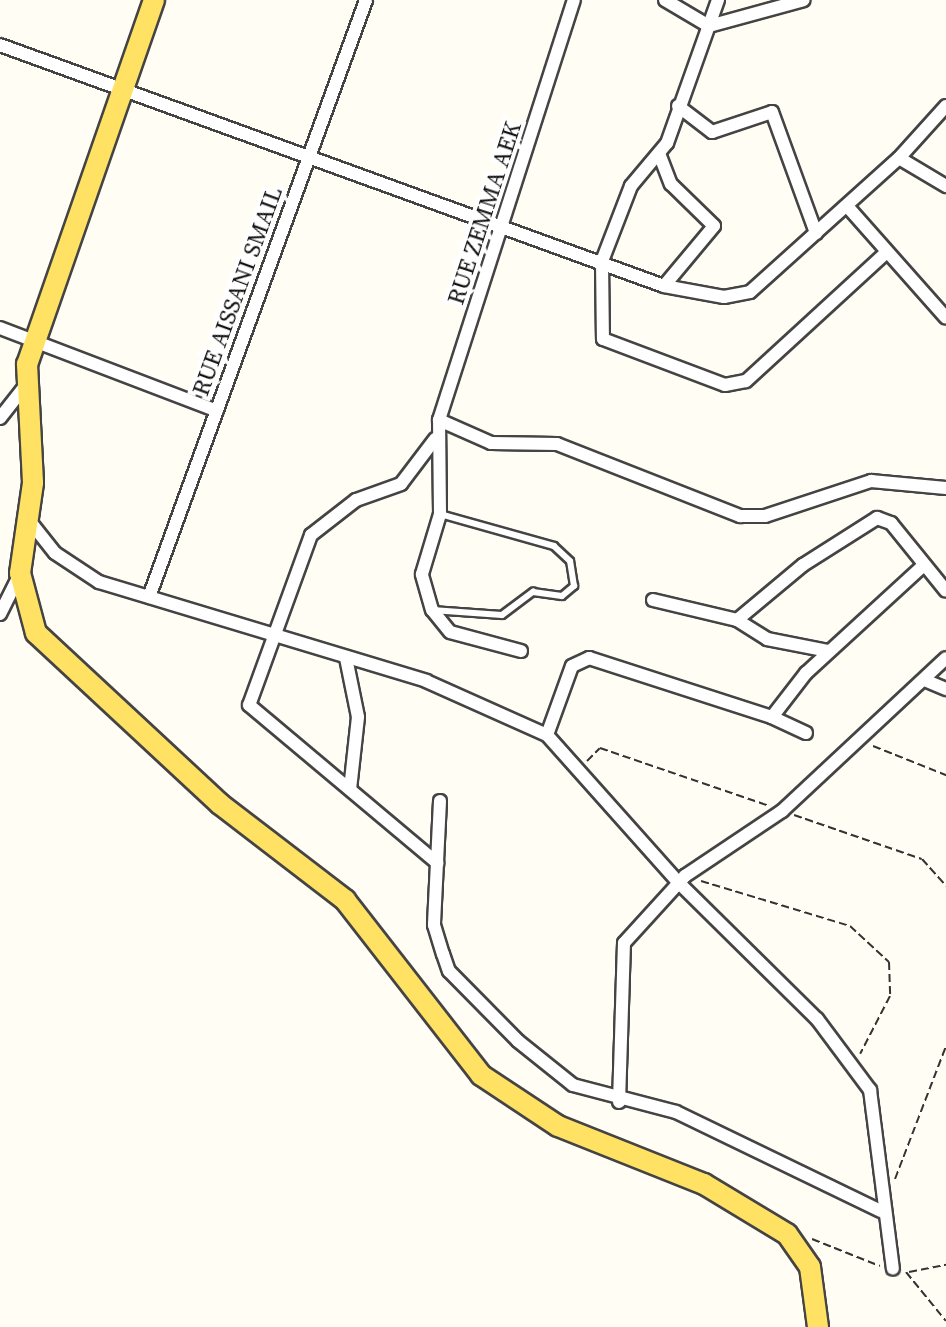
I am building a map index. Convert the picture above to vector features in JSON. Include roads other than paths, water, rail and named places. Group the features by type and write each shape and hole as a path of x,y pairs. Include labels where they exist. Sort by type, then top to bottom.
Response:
{"main road":[{"path":"154,0 34,340 26,385 28,519 20,573 25,609 48,650 220,804 345,900 481,1075 558,1126 704,1184 787,1234 810,1267 813,1325"}],"street":[{"name":"RUE AISSANI SMAIL","path":"149,597 366,0"},
{"name":"RUE ZEMMA AEK","path":"435,439 574,0"},
{"path":"665,0 709,26 804,0"},
{"path":"718,0 660,156 631,186 602,261 603,339 725,385 760,371 887,252"},
{"path":"0,45 307,161 505,224 688,295 750,292 899,158 946,106"},
{"path":"678,106 712,132 772,112 816,233"},
{"path":"660,156 671,184 714,226 664,286"},
{"path":"899,158 946,186"},
{"path":"847,206 946,318"},
{"path":"0,328 217,411"},
{"path":"0,418 26,385"},
{"path":"439,420 491,443 557,444 740,516 765,516 871,481 946,488"},
{"path":"435,439 440,514 422,574 432,610 450,632 521,651"},
{"path":"435,439 401,484 356,500 311,535 277,639 249,705 437,863"},
{"path":"28,519 55,553 99,582 277,639 426,681 547,735 817,1019 848,1068 870,1090 882,1147 881,1211 893,1269"},
{"path":"737,620 870,519 891,523 946,591"},
{"path":"772,717 829,651 924,565"},
{"path":"0,614 20,573"},
{"path":"653,600 737,620 767,639 829,651"},
{"path":"346,658 358,717 350,789"},
{"path":"547,735 572,666 589,658 772,717 806,733"},
{"path":"619,1102 624,943 682,880 782,811 927,681 946,658"},
{"path":"927,681 946,689"},
{"path":"440,801 434,925 449,971 554,1073 619,1102 699,1122 881,1211"}],"lane":[{"path":"432,610 502,615 533,592 562,596 574,586 570,561 554,546 440,514"}]}
